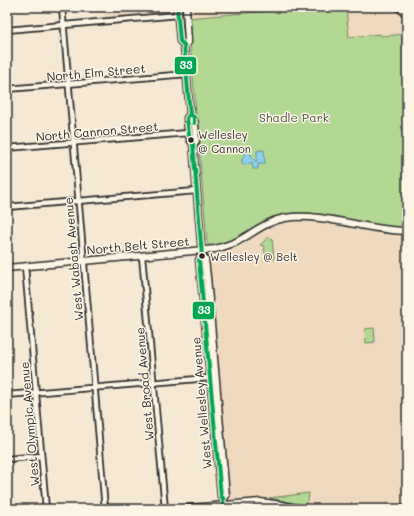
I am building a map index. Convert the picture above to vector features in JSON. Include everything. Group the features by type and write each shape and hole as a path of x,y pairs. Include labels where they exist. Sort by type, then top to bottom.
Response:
{"main road":[{"name":"West Wellesley Avenue","path":"177,7 180,41 186,44"},
{"name":"West Wellesley Avenue","path":"186,7 187,74 190,114 187,118 189,140 193,144"},
{"name":"West Wellesley Avenue","path":"190,114 194,117 195,128 196,141 193,144 202,254 200,266 221,496 224,504"},
{"name":"North Belt Street","path":"7,268 142,256 202,254 228,246 273,221 285,218 318,218 381,229 407,231"},
{"name":"West Wellesley Avenue","path":"202,254 206,259 226,496 224,504"},
{"path":"211,389 219,408 214,423"},
{"path":"178,509 256,502 299,509"},
{"path":"402,509 407,508"}],"street":[{"name":"West Wabash Avenue","path":"62,7 105,509"},
{"path":"397,7 407,15"},
{"path":"7,30 178,15"},
{"name":"North Elm Street","path":"7,89 187,74"},
{"name":"North Cannon Street","path":"7,148 188,133"},
{"path":"7,207 196,191"},
{"name":"West Broad Avenue","path":"142,256 165,509"},
{"name":"West Olympic Avenue","path":"25,266 46,509"},
{"path":"7,396 210,378"},
{"path":"7,459 42,456"}],"shaded area":[{"path":"104,7 175,7 175,12 105,20"},
{"path":"188,7 312,7 188,18"},
{"path":"328,7 393,7 406,19 407,34 349,37 332,10"},
{"path":"303,221 324,222 372,232 407,235 407,505 366,509 312,509 271,499 230,499 209,256 211,254 238,246 277,224"}],"green space":[{"name":"Shadle Park","path":"312,7 328,7 332,10 346,8 349,37 380,34 381,36 407,34 407,228 382,226 309,213 285,214 265,221 228,242 209,246 207,242 188,18"},
{"path":"269,237 272,239 274,259 269,260 264,251 265,247 260,245"},
{"path":"374,328 375,342 366,343 365,329"},
{"path":"309,493 308,501 304,505 269,498"}],"water":[{"path":"264,150 265,164 258,164 258,169 253,169 252,162 246,165 242,163 242,159 246,152 249,152 255,161 257,161 257,151"}],"transit line":[{"name":"33","path":"177,7 180,41 184,45 190,114 194,117 194,123"},
{"name":"33","path":"190,114 187,118 189,135 193,144 202,256 199,260 221,496 223,498 224,509"}],"place":[{"name":"Wellesley @ Cannon","path":"191,140"},
{"name":"Wellesley @ Belt","path":"202,256"}]}
